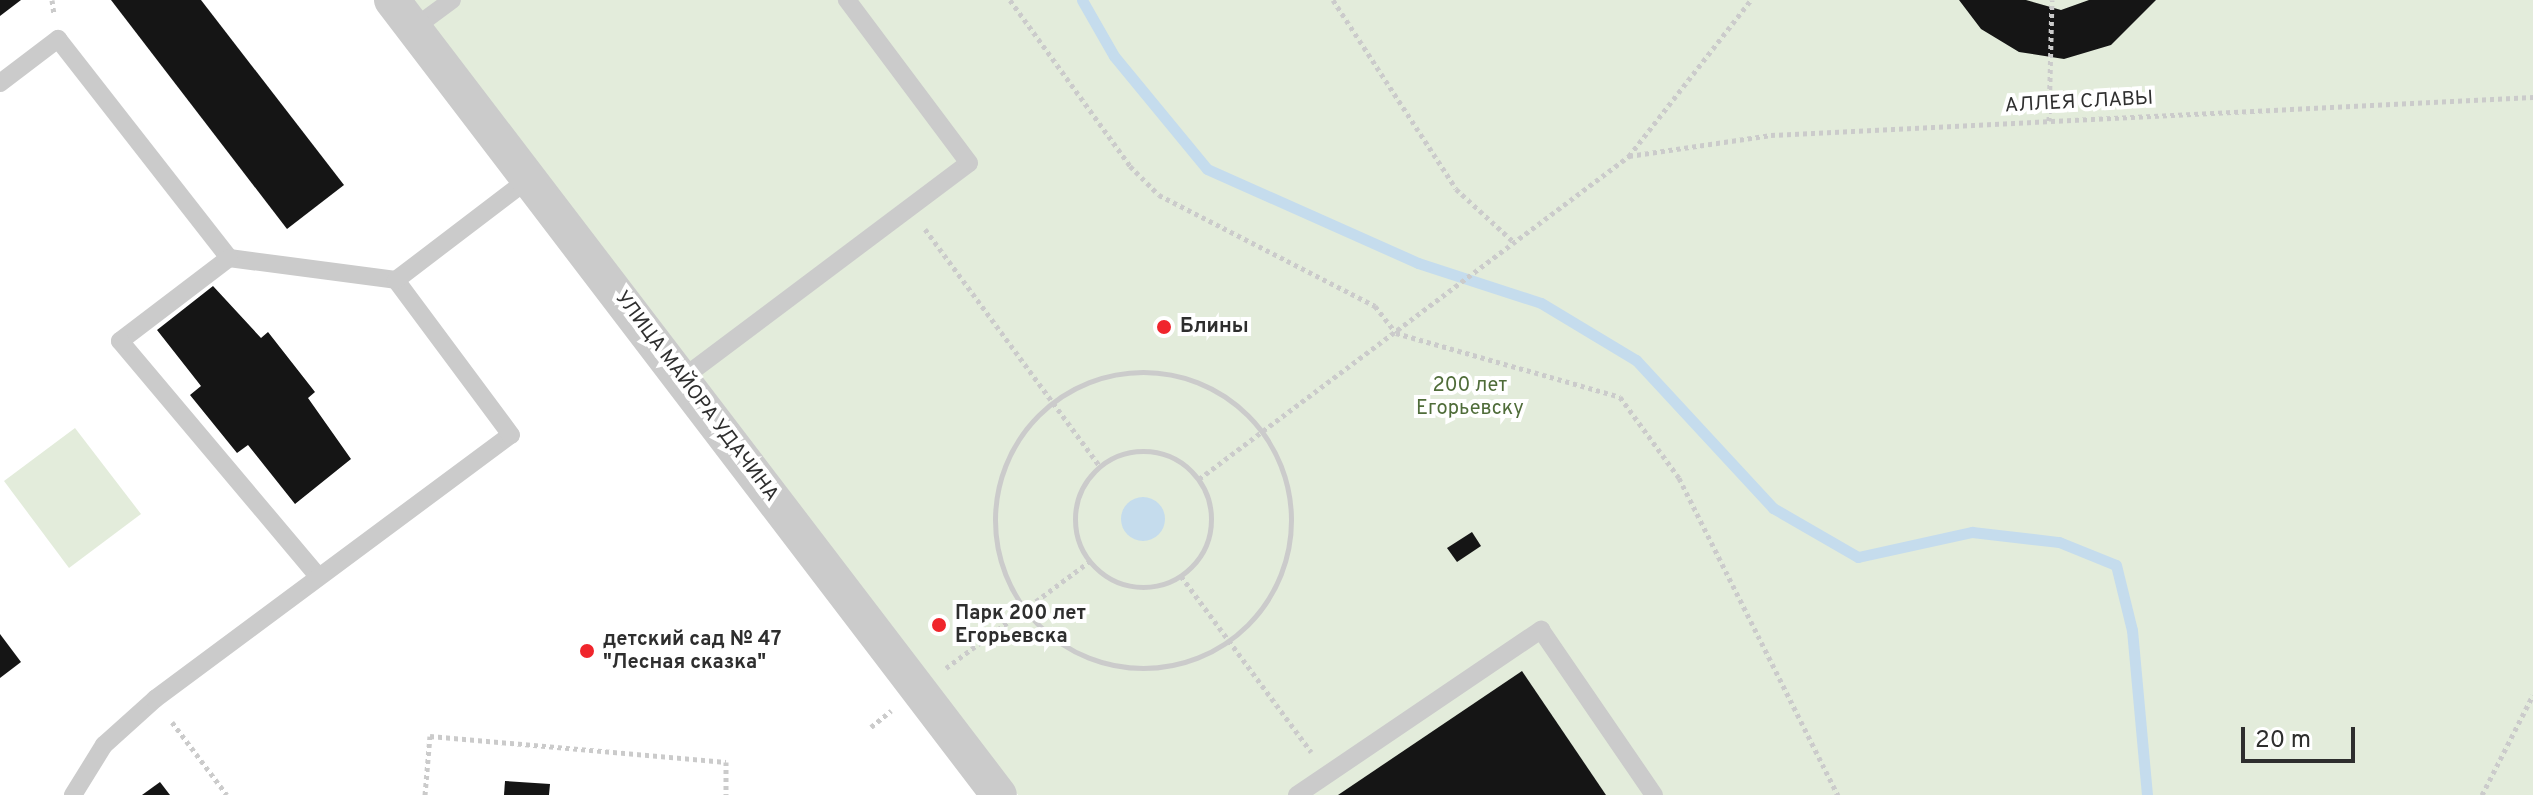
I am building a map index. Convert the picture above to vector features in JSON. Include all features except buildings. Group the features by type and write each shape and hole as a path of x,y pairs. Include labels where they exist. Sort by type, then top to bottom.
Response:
{"street":[{"name":"УЛИЦА МАЙОРА УДАЧИНА","path":"392,0 531,177 680,380 922,686 999,795"}],"lane":[{"path":"414,28 452,0"},
{"path":"680,380 969,163 847,0"},
{"path":"0,83 58,39 229,258 396,280 531,177"},
{"path":"229,258 120,341 318,576"},
{"path":"73,795 104,745 155,699 511,435 396,280"},
{"path":"1297,795 1541,630 1654,795"}],"path":[{"path":"1010,0 1130,166 1159,195 1375,306 1396,333 1620,397 1679,478 1838,795"},
{"path":"1333,0 1456,189 1515,243"},
{"path":"1199,479 1629,156 1751,0"},
{"path":"2049,121 2052,0"},
{"name":"АЛЛЕЯ СЛАВЫ","path":"1629,156 1771,135 2533,97"},
{"path":"910,208 1100,466"},
{"path":"1164,373 1219,393 1262,432 1285,479 1291,530 1265,603 1229,640 1177,664 1120,665 1067,647 1025,609 1001,563 995,513 1006,463 1053,402 1105,377 1164,373"},
{"path":"1158,453 1199,479 1211,525 1198,559 1181,576 1132,586 1090,561 1076,511 1100,466 1122,454 1158,453"},
{"path":"922,686 1090,561"},
{"path":"1181,576 1328,775"},
{"path":"2482,795 2533,695"},
{"path":"155,699 227,795"},
{"path":"425,795 430,736 726,762 726,795"}],"green space":[{"name":"200 лет Егорьевску","path":"408,0 2533,0 2533,795 1018,795"},
{"path":"75,428 141,514 69,568 4,481"}],"water":[{"path":"1143,497 1159,503 1165,519 1159,535 1143,541 1127,535 1121,519 1127,503"}],"waterway":[{"path":"1082,0 1114,56 1207,169 1418,263 1541,303 1636,360 1773,508 1858,557 1972,532 2059,542 2116,565 2132,630 2147,795"}],"place":[{"name":"Блины","path":"1164,327"},
{"name":"Парк 200 лет Егорьевска","path":"939,625"},
{"name":"детский сад № 47 \"Лесная сказка\"","path":"587,651"}]}
